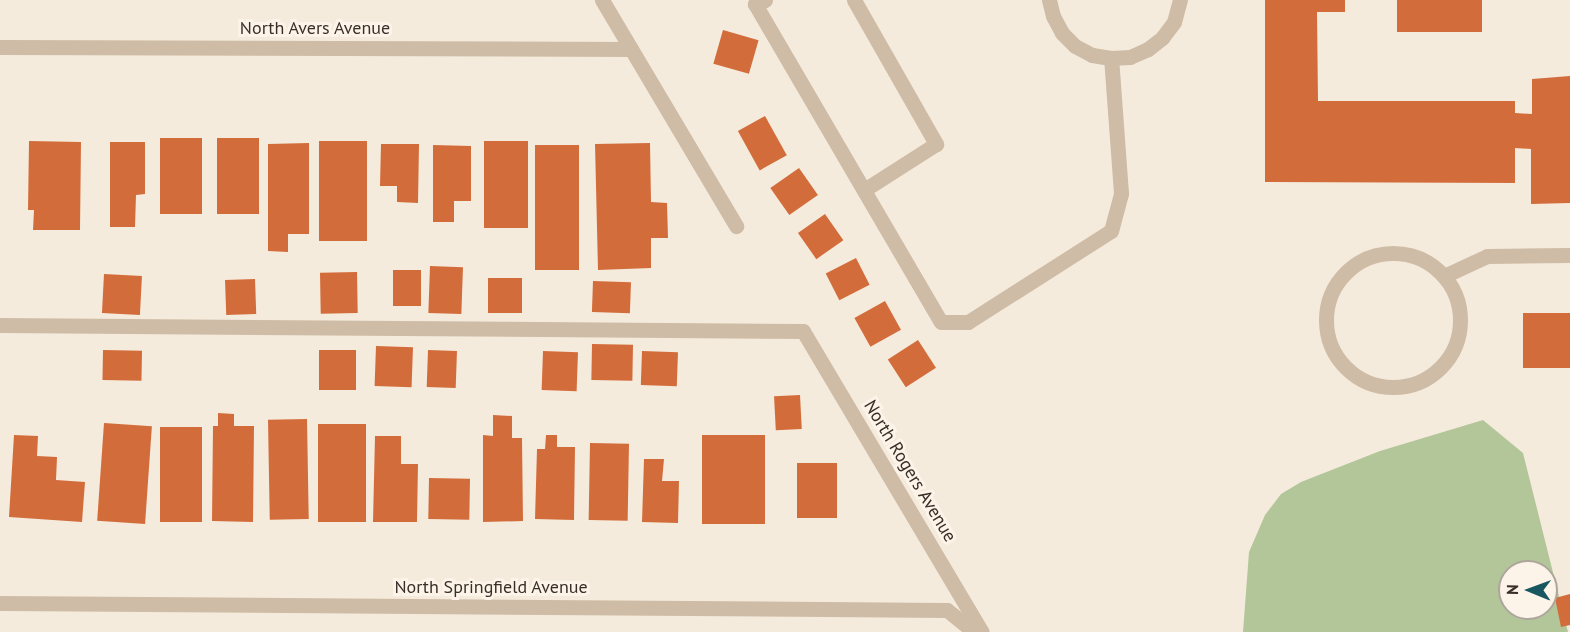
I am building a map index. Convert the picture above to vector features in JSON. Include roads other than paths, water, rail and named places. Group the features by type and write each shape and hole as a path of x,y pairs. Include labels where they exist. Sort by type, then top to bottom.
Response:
{"street":[{"path":"602,0 736,226"},
{"path":"765,0 755,4 941,322 968,322 1111,231 1121,193 1111,58"},
{"path":"854,0 936,144 864,190"},
{"path":"1049,0 1053,16 1062,33 1075,46 1092,55 1111,58 1130,57 1148,49 1162,38 1174,22 1180,0"},
{"name":"North Avers Avenue","path":"0,46 631,49"},
{"path":"1393,252 1412,255 1430,263 1444,276 1454,292 1460,310 1460,329 1455,348 1444,364 1430,377 1413,385 1394,388 1366,381 1343,364 1332,348 1327,330 1326,311 1332,293 1342,276 1356,264 1374,256 1393,252"},
{"path":"1444,276 1487,256 1570,255"},
{"name":"North Rogers Avenue","path":"0,326 803,331 982,632"},
{"name":"North Springfield Avenue","path":"0,603 947,610 974,632"}]}
